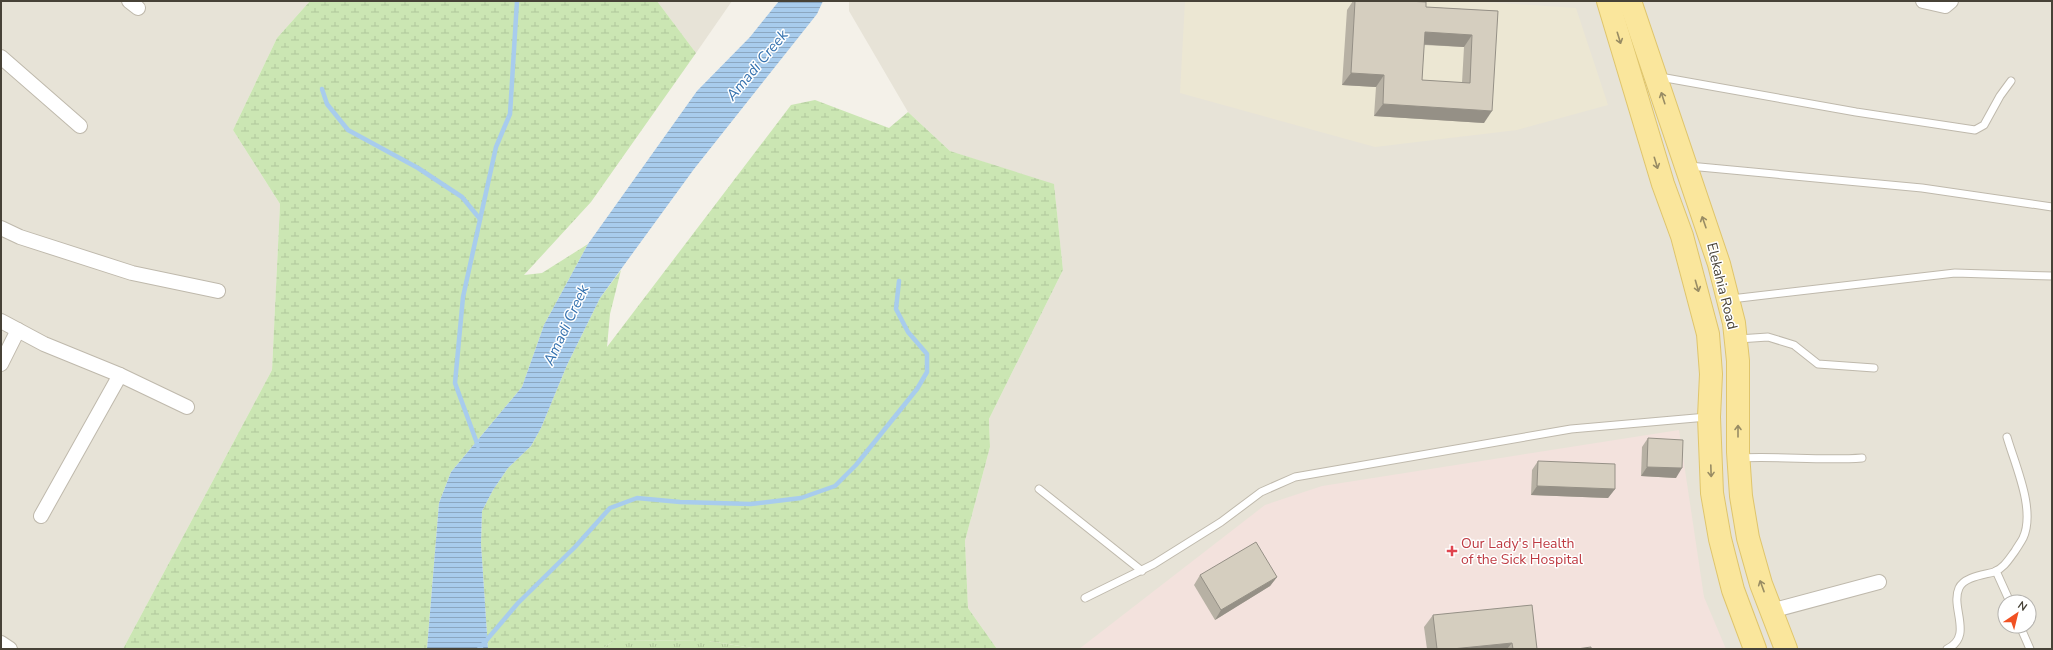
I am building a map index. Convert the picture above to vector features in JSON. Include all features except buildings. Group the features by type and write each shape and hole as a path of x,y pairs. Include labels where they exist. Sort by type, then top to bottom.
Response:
{"main road":[{"name":"Elekahia Road","path":"1608,1 1663,184 1682,236 1708,334 1711,374 1709,417 1712,493 1720,539 1733,590 1755,649"},
{"name":"Elekahia Road","path":"1630,1 1719,264 1729,299 1738,361 1738,458 1741,496 1753,560 1786,649"}],"street":[{"path":"1923,1 1945,6 1951,1"},
{"path":"1,57 80,126"},
{"path":"1,228 20,237 132,273 218,291"},
{"path":"1,321 44,344 120,375 187,407"},
{"path":"1,364 18,330"},
{"path":"41,516 120,375"},
{"path":"1771,611 1879,582"},
{"path":"1,644 10,649"}],"lane":[{"path":"1656,76 1841,109 1975,130 1984,125 2000,96 2011,81"},
{"path":"1685,166 1922,188 2052,207"},
{"path":"1729,299 1955,273 2052,276"},
{"path":"1736,340 1768,336 1794,345 1818,364 1874,368"},
{"path":"1085,598 1142,571 1215,526 1261,492 1295,477 1571,429 1709,417"},
{"path":"1947,649 1958,640 1962,626 1956,594 1960,586 1967,580 1996,571 2008,562 2024,537 2027,506 2006,437"},
{"path":"1738,458 1769,456 1840,460 1862,458"},
{"path":"1039,489 1142,571"},
{"path":"1996,571 2006,594"},
{"path":"2023,634 2030,649"}],"shaded area":[{"path":"1,1 310,1 277,38 233,130 280,204 272,370 123,649 1,649"},
{"path":"657,1 732,1 696,53"},
{"path":"849,1 2052,1 2052,649 997,649 968,608 965,541 990,447 989,419 1063,270 1054,185 950,151 908,112 849,11"},
{"path":"1185,1 1469,1 1576,8 1608,105 1517,130 1375,147 1180,93"},
{"name":"Our Lady's Health of the Sick Hospital","path":"1679,430 1704,597 1726,649 1079,649 1265,505 1322,486"}],"green space":[{"path":"310,1 657,1 696,53 591,202 524,275 542,273 588,244 544,325 522,387 451,472 439,503 427,649 123,649 272,370 280,204 233,130 277,38"},
{"path":"815,100 889,128 908,112 950,151 1054,184 1063,270 989,419 990,447 965,541 968,608 997,649 759,649 709,641 615,640 602,649 488,649 481,544 482,511 493,490 508,468 531,446 541,428 567,365 600,298 621,270 610,314 607,347 791,105"},
{"path":"615,640 709,641 759,649 602,649"}],"water":[{"name":"Amadi Creek","path":"779,1 823,1 817,14 694,169 600,298 567,365 541,428 531,446 508,468 493,490 482,511 481,544 488,649 427,649 439,503 451,472 522,387 544,325 588,244 697,91 750,37"}],"waterway":[{"path":"478,446 455,383 463,297 496,147 510,114 517,1"},
{"path":"322,89 327,104 348,130 418,168 462,197 480,219"},
{"path":"479,649 518,603 575,547 610,508 637,498 680,502 751,504 801,498 835,486 856,465 917,389 927,372 927,354 908,332 896,309 899,281"}],"place":[{"name":"Our Lady's Health of the Sick Hospital","path":"1452,551"}]}
